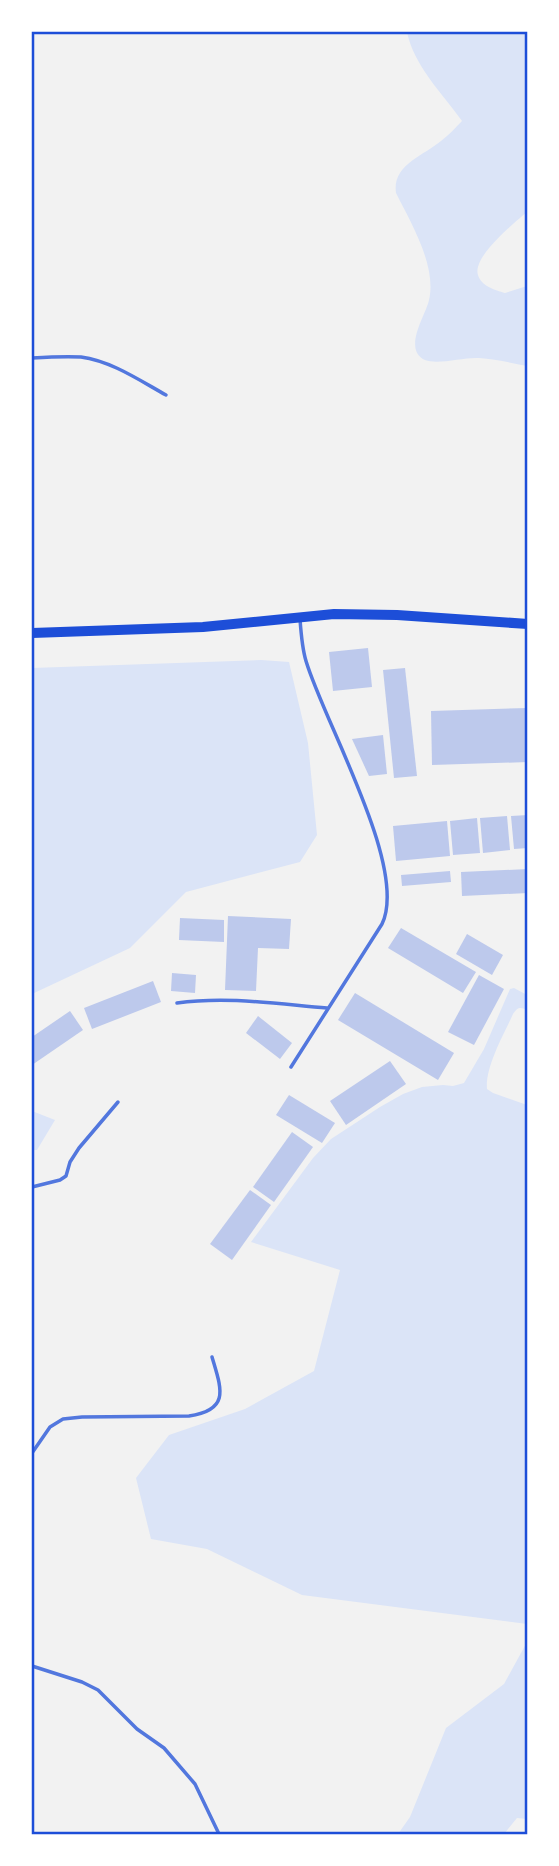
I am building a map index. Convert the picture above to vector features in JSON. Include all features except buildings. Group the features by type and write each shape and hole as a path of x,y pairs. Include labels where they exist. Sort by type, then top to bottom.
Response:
{"main road":[{"path":"32,633 203,627 334,614 397,615 527,624"}],"lane":[{"path":"32,358 83,358 103,362 166,395"},
{"path":"291,1067 382,924 388,904 385,870 372,825 306,661 300,617"},
{"path":"177,1003 223,1000 327,1008"},
{"path":"32,1187 66,1176 70,1162 79,1148 118,1102"},
{"path":"32,1453 50,1427 63,1419 203,1414 215,1406 221,1396 212,1357"},
{"path":"32,1666 82,1682 97,1690 137,1729 164,1748 195,1784 219,1835"}],"shaded area":[{"path":"407,32 527,32 527,212 487,250 481,259 478,275 489,287 505,293 527,286 527,366 479,358 430,361 418,355 415,340 429,300 429,273 421,245 396,193 396,183 410,162 444,139 462,121 422,68"},
{"path":"261,660 289,662 308,743 317,835 300,862 186,892 130,948 32,994 32,668"},
{"path":"514,988 527,995 527,1010 519,1008 513,1014 492,1061 487,1089 527,1105 527,1624 302,1595 207,1549 151,1539 136,1478 169,1435 245,1409 314,1371 340,1270 251,1242 313,1158 331,1139 403,1094 422,1087 464,1083 484,1049 510,989"},
{"path":"32,1111 55,1120 37,1150 32,1150"},
{"path":"527,1642 527,1819 517,1818 504,1834 398,1834 410,1817 446,1728 504,1684"}]}
